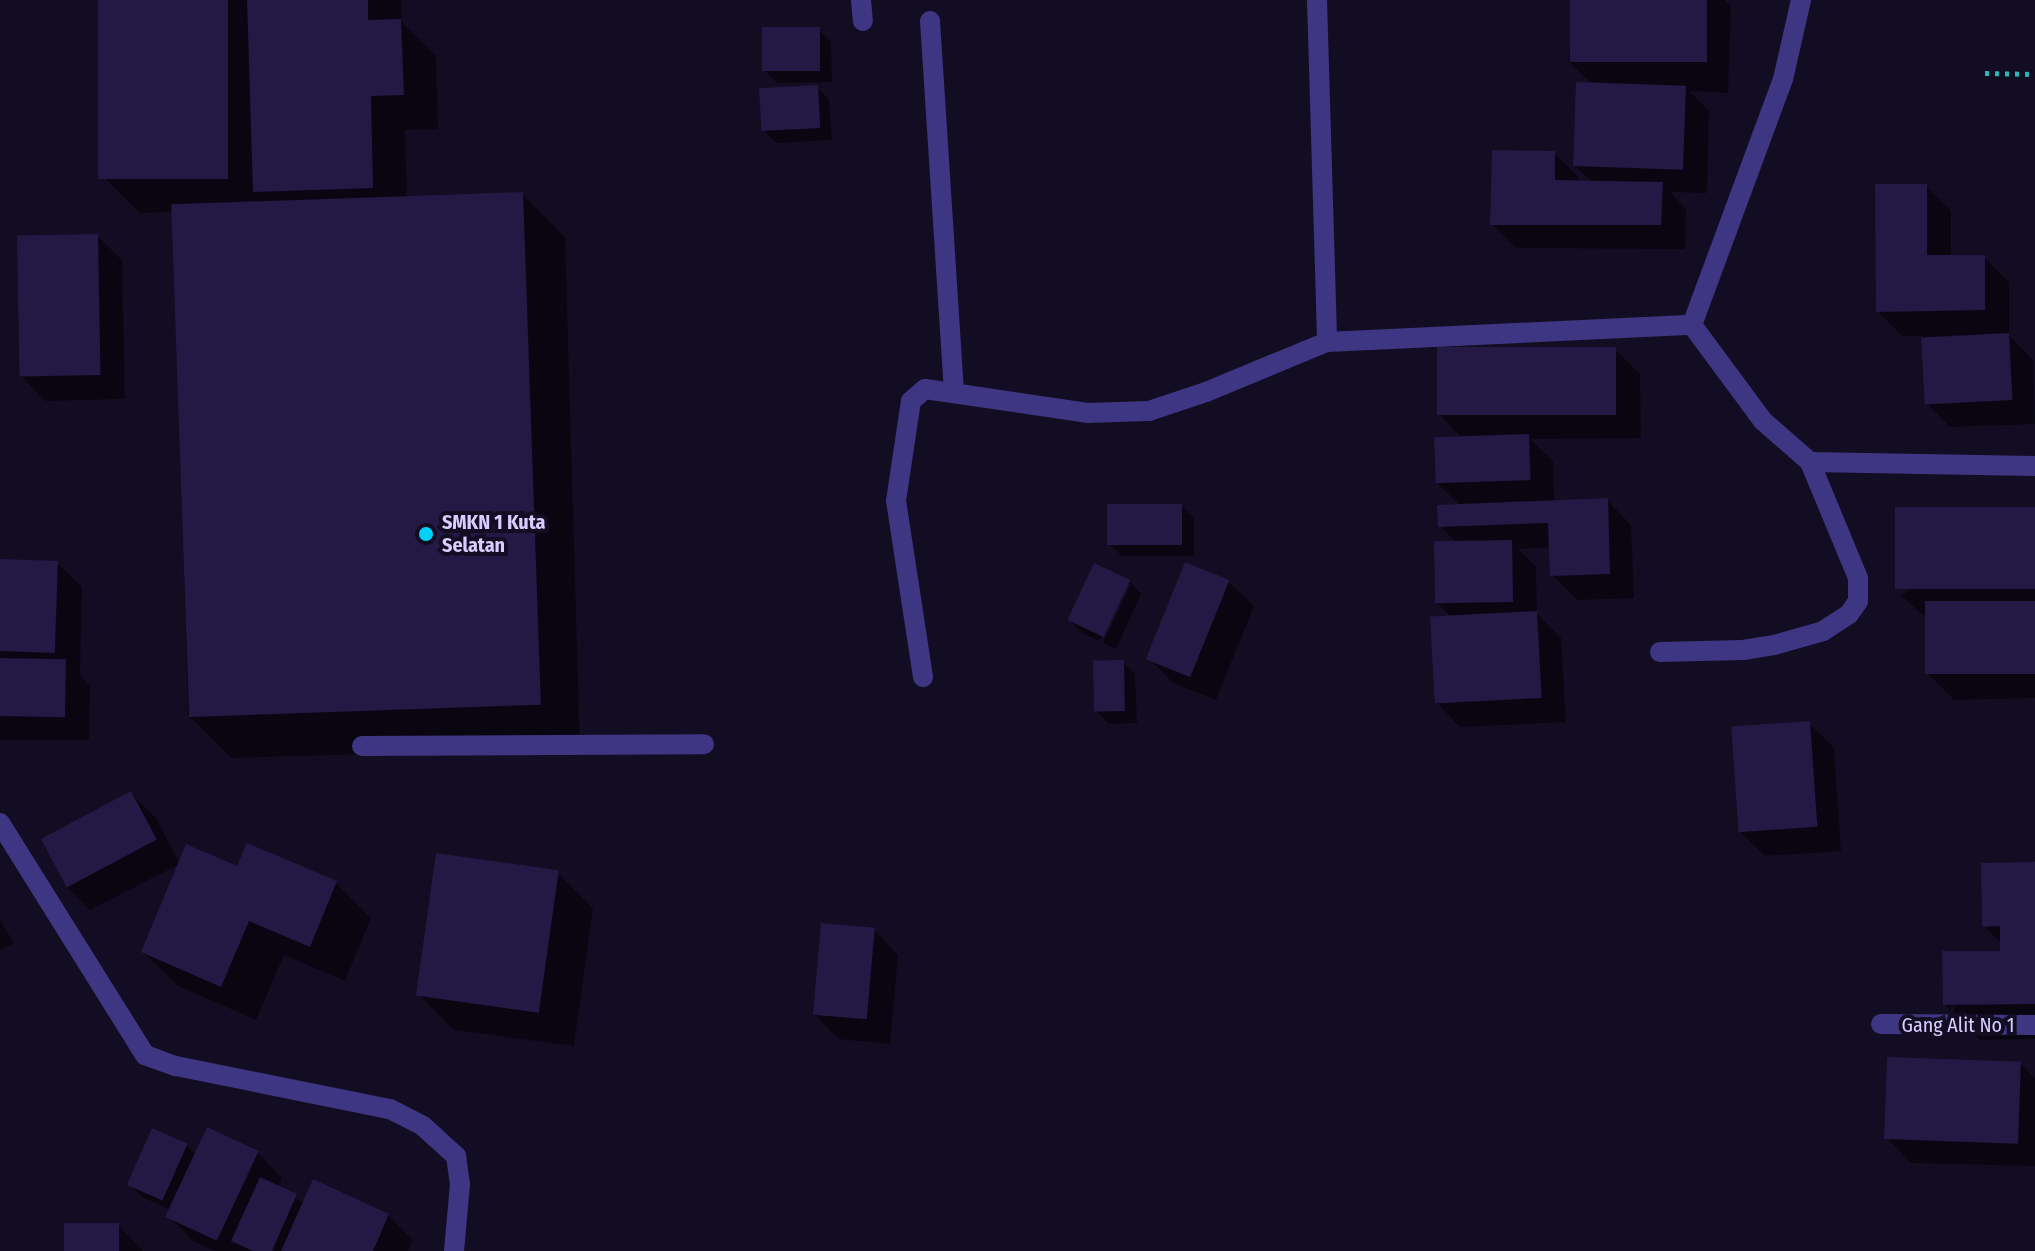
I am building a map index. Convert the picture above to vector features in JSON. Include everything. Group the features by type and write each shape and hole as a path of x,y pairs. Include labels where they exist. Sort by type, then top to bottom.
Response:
{"street":[{"path":"861,0 863,21"},
{"path":"1317,0 1327,342"},
{"path":"1692,325 1783,79 1801,0"},
{"path":"930,21 954,391"},
{"path":"923,677 896,501 911,401 925,389 1087,413 1149,411 1206,392 1327,342 1692,325"},
{"path":"1660,652 1743,650 1774,645 1823,631 1849,614 1858,601 1858,578 1810,462 1763,421 1692,325"},
{"path":"1810,462 2035,466"},
{"path":"362,746 704,744"},
{"path":"0,823 145,1055 176,1066 390,1109 423,1126 456,1156 460,1184 454,1251"},
{"name":"Gang Alit No 1","path":"1881,1024 2035,1025"}],"path":[{"path":"1985,73 2035,74"}],"building":[{"path":"98,0 228,0 228,179 98,179"},
{"path":"247,0 368,0 368,20 401,19 404,95 371,96 373,188 253,192"},
{"path":"1570,0 1707,0 1707,62 1570,62"},
{"path":"762,27 820,27 820,71 762,71"},
{"path":"1576,82 1686,86 1683,170 1573,166"},
{"path":"818,85 820,128 761,131 759,88"},
{"path":"1492,150 1555,151 1555,180 1663,182 1661,225 1490,225"},
{"path":"1875,184 1927,184 1927,255 1985,255 1985,310 1876,312"},
{"path":"523,192 541,705 189,717 171,204"},
{"path":"98,234 100,375 19,376 17,235"},
{"path":"2009,333 2013,400 1925,405 1921,338"},
{"path":"1437,347 1616,347 1616,415 1437,415"},
{"path":"1529,434 1531,480 1436,483 1434,437"},
{"path":"1608,498 1610,574 1550,576 1548,523 1438,527 1437,505"},
{"path":"1107,504 1182,504 1182,545 1107,545"},
{"path":"1895,507 2035,507 2035,589 1895,589"},
{"path":"1512,540 1513,602 1435,603 1434,541"},
{"path":"0,559 58,561 55,653 0,651"},
{"path":"1185,562 1230,580 1190,677 1146,659"},
{"path":"1094,563 1130,580 1104,637 1067,620"},
{"path":"1925,601 2035,601 2035,674 1925,674"},
{"path":"1537,611 1542,698 1435,703 1430,617"},
{"path":"0,658 66,659 65,717 0,716"},
{"path":"1124,660 1125,711 1094,712 1093,661"},
{"path":"1810,721 1817,827 1739,832 1731,727"},
{"path":"131,791 157,840 67,887 41,839"},
{"path":"247,843 337,881 310,947 249,921 221,987 141,952 186,844 237,866"},
{"path":"436,853 559,870 539,1013 416,996"},
{"path":"2035,862 2035,1004 1943,1005 1942,951 2000,951 2000,926 1982,927 1981,863"},
{"path":"821,923 875,928 867,1019 813,1015"},
{"path":"1887,1057 2021,1062 2018,1144 1884,1139"},
{"path":"207,1127 259,1151 217,1241 165,1217"},
{"path":"152,1128 188,1144 162,1201 127,1185"},
{"path":"260,1177 297,1194 272,1251 253,1251 231,1241"},
{"path":"313,1179 389,1214 373,1251 281,1251"},
{"path":"64,1223 119,1223 119,1251 64,1251"}],"place":[{"name":"SMKN 1 Kuta Selatan","path":"426,534"}]}
